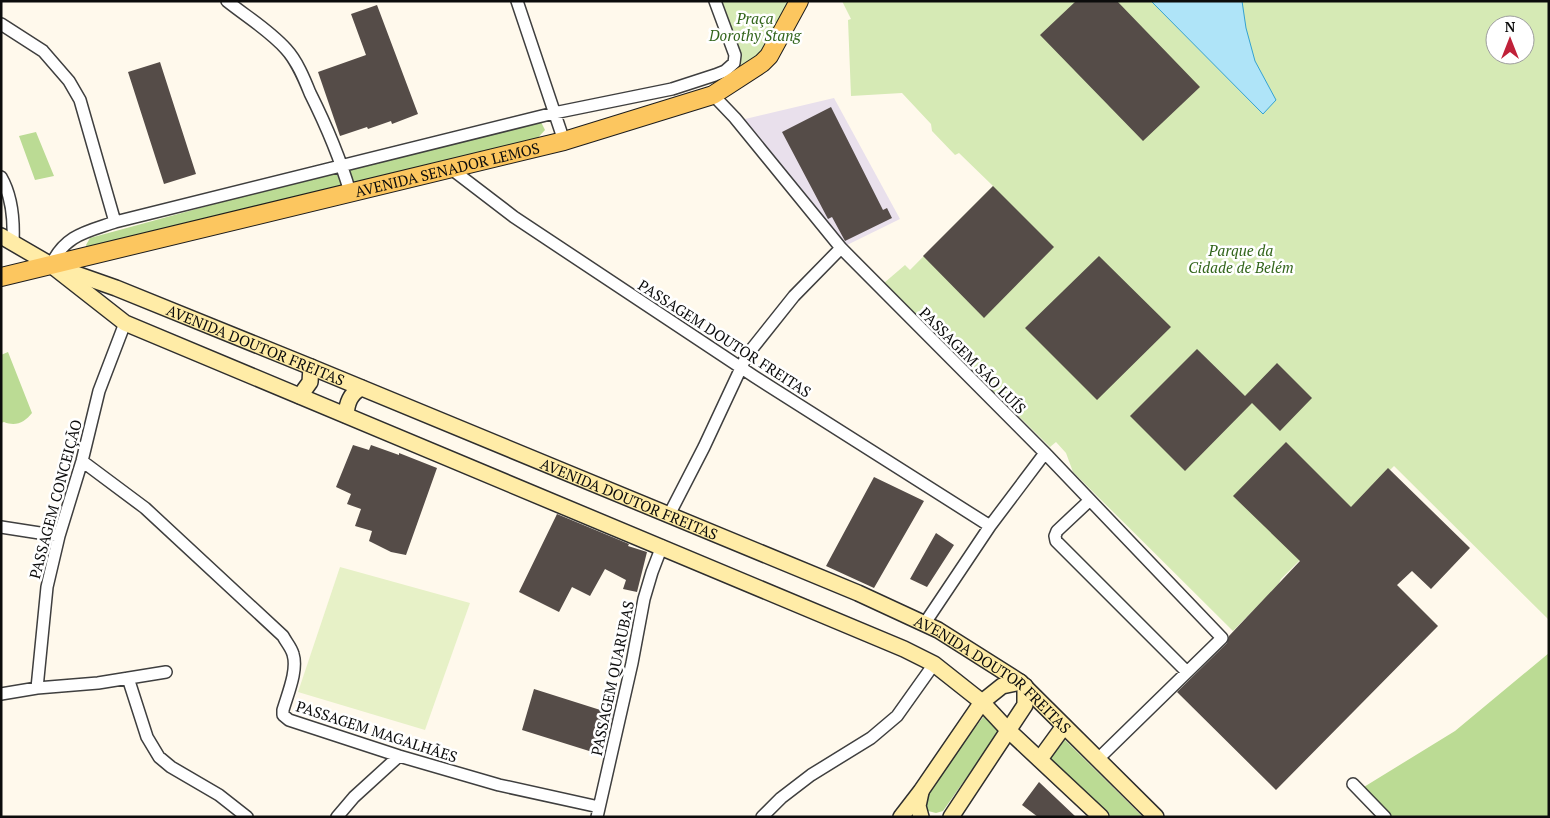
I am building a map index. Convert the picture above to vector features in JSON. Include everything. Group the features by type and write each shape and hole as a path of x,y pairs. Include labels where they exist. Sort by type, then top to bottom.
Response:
{"main road":[{"name":"AVENIDA SENADOR LEMOS","path":"1,277 564,141 713,95 762,63 769,56 799,1"},
{"name":"AVENIDA DOUTOR FREITAS","path":"7,239 51,265 125,323 662,546 904,649 934,664 982,702 1008,730 1101,817"},
{"name":"AVENIDA DOUTOR FREITAS","path":"51,265 116,288 311,367 858,593 925,623 978,654 1022,684 1156,817"},
{"path":"300,396 310,382 311,367"},
{"path":"346,415 348,402 355,392 361,388"},
{"path":"901,817 982,702 1002,686 1022,684 1025,705 950,816"},
{"path":"1040,760 1064,726"},
{"path":"921,791 918,806 921,817"}],"street":[{"path":"226,1 268,31 287,51 303,76 342,164 350,192"},
{"path":"517,1 564,141"},
{"name":"AVENIDA SENADOR LEMOS","path":"51,265 65,242 115,222 342,164 554,113 672,88 725,71 734,63 735,55 715,1"},
{"path":"1,24 43,51 69,81 80,100 115,222"},
{"name":"PASSAGEM SÃO LUÍS","path":"713,95 842,248 1045,453 1222,638 1187,672"},
{"name":"PASSAGEM DOUTOR FREITAS","path":"450,168 514,217 741,368 990,526"},
{"path":"1,177 8,194 12,213 7,239"},
{"path":"669,515 704,447 747,355 794,296 842,248"},
{"name":"PASSAGEM CONCEIÇÃO","path":"37,688 47,587 59,536 82,461 99,392 125,323"},
{"path":"925,623 990,526 1045,453"},
{"name":"PASSAGEM MAGALHÃES","path":"82,461 146,508 282,636 291,648 294,656 294,668 283,710 283,714 289,720 399,756 598,812"},
{"path":"1090,500 1057,531 1055,538 1187,672 1098,760"},
{"path":"1,527 59,536"},
{"name":"PASSAGEM QUARUBAS","path":"598,812 632,663 644,599 662,546"},
{"path":"762,817 781,798 811,775 871,738 897,716 934,664"},
{"path":"1,694 37,688 98,683 166,672"},
{"path":"128,678 147,737 158,757 219,796 247,817"},
{"path":"337,817 354,797 399,756"},
{"path":"1353,784 1385,817"}],"shaded area":[{"path":"834,98 900,219 847,245 741,120"}],"green space":[{"name":"Praça Dorothy Stang","path":"715,1 799,1 796,8 741,78 734,63"},
{"name":"Parque da Cidade de Belém","path":"842,1 1549,1 1549,620 1394,466 1281,579 1278,585 1233,631 1073,472 1066,453 1056,442 1050,447 884,283 905,265 910,270 993,186 959,153 955,155 932,131 931,124 902,93 851,96 848,20 851,19"},
{"path":"541,122 545,130 533,143 88,252 86,245 90,238 317,176"},
{"path":"36,132 54,176 35,180 19,136"},
{"path":"8,352 32,413 26,419 16,424 1,423 1,355"},
{"path":"340,567 470,603 425,730 298,692"},
{"path":"1549,653 1549,817 1384,817 1359,790 1455,731"},
{"path":"984,716 999,731 943,811 936,813 924,810 927,790"},
{"path":"1063,738 1143,817 1106,817 1045,759"}],"water":[{"path":"1151,1 1242,1 1246,28 1255,61 1276,100 1263,114"}],"building":[{"path":"1076,1 1117,1 1200,87 1143,141 1040,35"},
{"path":"377,5 418,114 392,124 391,121 340,136 318,72 366,55 351,14"},
{"path":"160,62 196,174 164,184 128,72"},
{"path":"831,107 883,210 887,208 892,218 845,241 832,217 828,219 782,132"},
{"path":"993,186 1054,247 984,318 923,256"},
{"path":"1099,256 1171,327 1097,400 1025,328"},
{"path":"1197,349 1245,396 1277,363 1312,398 1280,431 1252,403 1185,471 1130,416"},
{"path":"1286,442 1351,507 1388,468 1470,548 1431,589 1412,571 1397,585 1438,626 1276,790 1177,692 1227,643 1229,636 1300,561 1233,496"},
{"path":"353,445 369,450 371,445 399,455 399,453 437,468 406,555 391,552 369,541 372,531 355,526 361,509 347,504 351,494 336,487"},
{"path":"874,477 924,501 874,588 826,566"},
{"path":"557,514 629,544 628,546 647,552 637,592 623,589 626,580 605,569 590,596 572,587 559,612 519,592"},
{"path":"936,533 954,545 927,587 910,579"},
{"path":"534,689 613,714 602,755 522,730"},
{"path":"1039,782 1076,817 1038,817 1022,805"}]}
